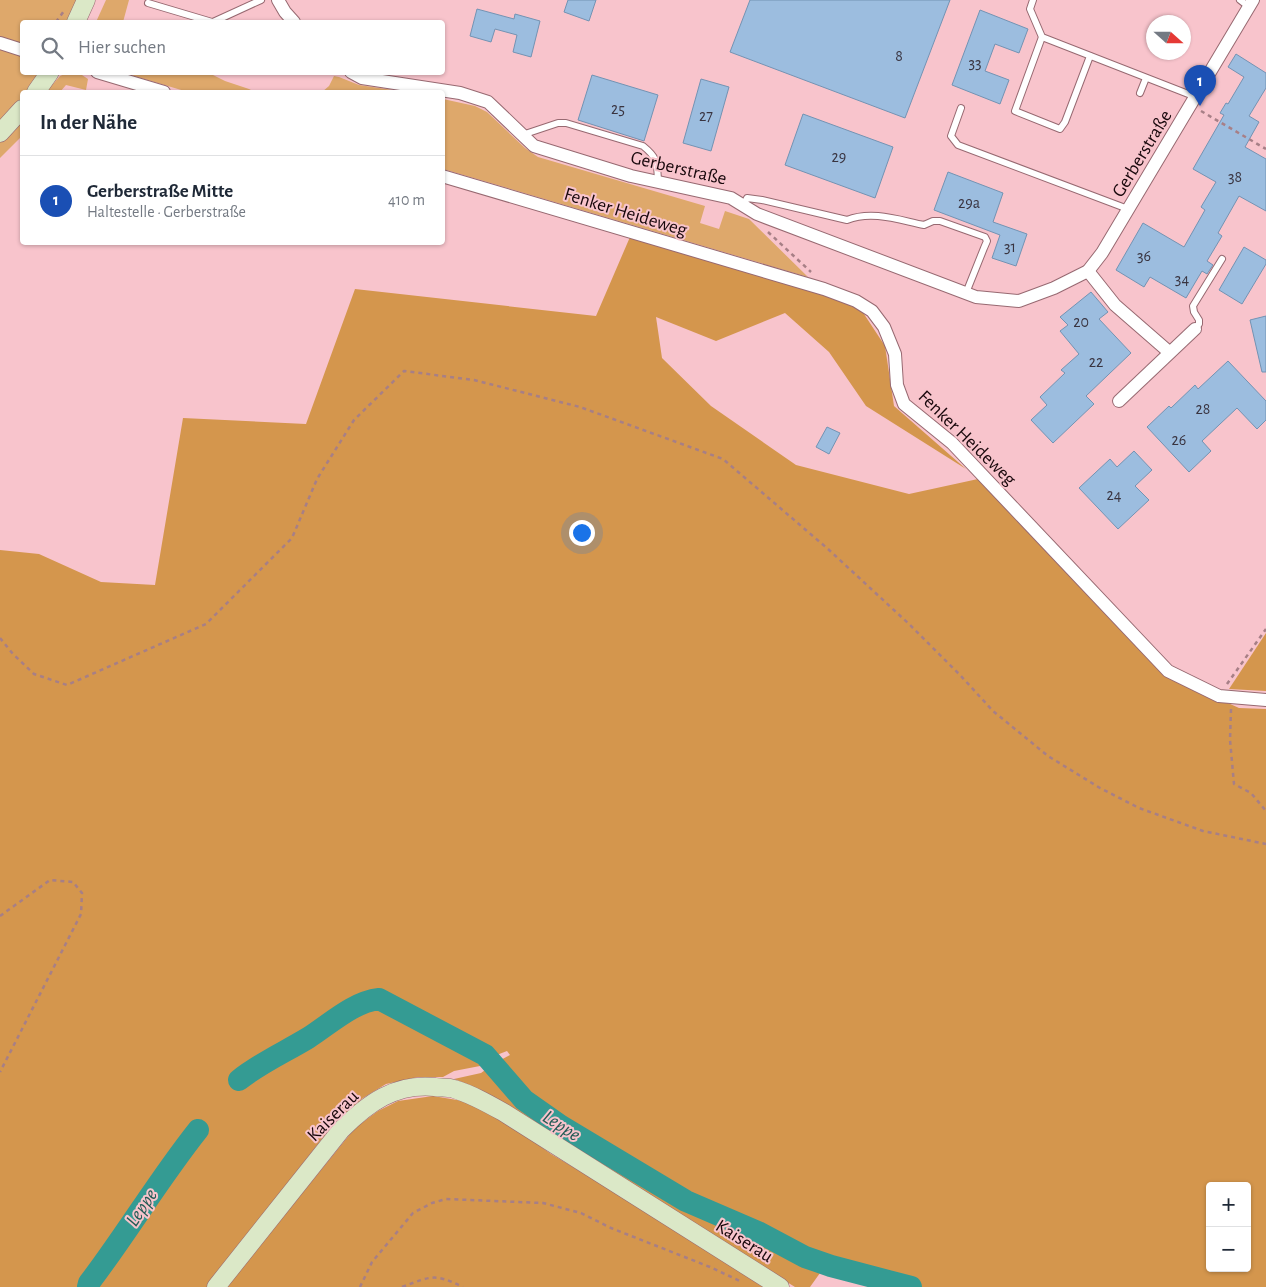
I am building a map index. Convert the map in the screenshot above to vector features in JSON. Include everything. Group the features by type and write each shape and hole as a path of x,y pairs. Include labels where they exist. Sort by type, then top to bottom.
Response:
{"main road":[{"path":"77,20 86,0"},
{"path":"37,90 48,75"},
{"path":"0,133 20,111"},
{"name":"Kaiserau","path":"216,1287 341,1130 357,1114 373,1102 395,1091 424,1086 453,1089 477,1098 503,1112 780,1287"}],"street":[{"path":"278,0 292,20"},
{"name":"Gerberstraße","path":"445,91 460,93 488,102 534,146 631,176 731,198 757,214 976,297 1019,301 1054,288 1088,272 1102,253 1193,101 1247,2"},
{"path":"0,43 20,49"},
{"path":"106,75 157,90"},
{"name":"Gerberstraße","path":"356,75 362,78 440,90"},
{"name":"Fenker Heideweg","path":"445,177 824,289 856,301 872,311 884,327 895,354 897,385 904,404 952,443 1168,671 1223,696 1266,700"},
{"path":"1088,272 1115,305 1169,352"},
{"path":"1119,401 1195,329"}],"lane":[{"path":"217,20 261,0"},
{"path":"1033,0 1030,8 1042,37 1015,111 1060,129 1065,122 1090,56"},
{"path":"148,3 206,20"},
{"path":"1042,37 1146,78 1193,101"},
{"path":"1140,93 1146,78"},
{"path":"961,108 951,136 958,145 1129,209"},
{"path":"522,135 558,123 566,123 643,146 652,153 657,161 658,181"},
{"path":"743,206 747,198 847,220 868,215 924,225 940,220 985,237 987,241 966,293"},
{"path":"1195,329 1199,324 1199,320 1193,306 1222,259"}],"path":[{"path":"1193,101 1266,149"},
{"path":"766,230 809,269 824,289"},
{"path":"0,638 13,654 34,674 67,685 206,624 292,538 317,479 354,420 404,371 474,380 580,407 723,459 828,549 909,624 993,711 1048,756 1100,788 1139,808 1203,832 1266,844"},
{"path":"1266,629 1223,696 1232,705 1230,740 1234,784 1251,794 1266,811"},
{"path":"0,916 50,880 73,882 82,893 81,914 0,1072"},
{"path":"360,1287 372,1262 413,1213 432,1203 446,1200 534,1202 552,1205 580,1214 710,1267 744,1283"},
{"path":"402,1287 432,1276 464,1287"}],"shaded area":[{"path":"0,0 80,0 71,20 20,20 20,46 0,40"},
{"path":"106,0 129,0 124,20 97,20"},
{"path":"0,47 20,54 20,75 40,75 40,77 30,90 20,90 20,102 0,124"},
{"path":"82,75 88,79 86,90 66,85 62,90 48,90 60,76"},
{"path":"131,75 213,75 251,90 181,90"},
{"path":"334,76 359,85 393,90 324,90 329,86"},
{"path":"445,99 475,106 487,112 525,148 538,157 705,206 700,223 719,229 725,211 749,219 808,277 445,170"},
{"path":"20,121 20,138 0,158 0,142"},
{"path":"630,237 823,293 862,311 885,346 894,406 966,469 866,406 829,352 785,313 716,341 656,317 662,358 711,406 796,465 909,494 978,479 1164,674 1239,708 1266,709 1266,1287 881,1287 820,1273 810,1287 795,1287 470,1085 454,1079 481,1073 510,1055 507,1051 489,1058 480,1066 454,1071 443,1077 418,1077 386,1084 363,1098 338,1119 207,1287 0,1287 0,550 39,554 101,582 155,585 183,418 306,424 355,289 596,316"},
{"path":"1266,633 1266,691 1229,689"},
{"path":"433,1096 463,1101 501,1118 551,1154 671,1225 765,1287 226,1287 355,1128 378,1111 398,1101"}],"building":[{"path":"568,0 596,0 589,21 564,12"},
{"path":"750,0 950,0 905,118 730,52"},
{"path":"477,9 514,19 515,14 540,21 531,57 513,52 517,35 495,29 491,42 470,36"},
{"path":"980,10 1028,29 1019,53 995,44 985,71 1009,80 1000,104 952,85"},
{"path":"1236,54 1266,73 1266,88 1249,116 1259,122 1245,147 1266,159 1266,211 1239,196 1218,233 1222,236 1207,261 1213,265 1207,274 1202,271 1186,298 1150,277 1144,287 1116,270 1143,223 1184,247 1205,210 1201,207 1216,182 1193,169 1224,115 1220,113 1226,103 1228,104 1244,77 1228,67"},
{"path":"592,75 658,95 644,141 578,120"},
{"path":"701,79 729,87 711,151 683,143"},
{"path":"803,114 893,147 875,198 785,165"},
{"path":"948,172 1003,193 993,222 1027,234 1016,266 992,258 1000,235 934,210"},
{"path":"1244,247 1266,260 1266,264 1242,304 1219,290"},
{"path":"1091,292 1108,312 1099,319 1131,353 1086,396 1094,404 1053,443 1031,420 1047,405 1040,397 1065,373 1061,370 1079,354 1060,331 1068,325 1060,317"},
{"path":"1266,316 1266,372 1262,372 1250,320"},
{"path":"1228,361 1266,401 1266,420 1257,429 1237,408 1202,441 1211,451 1189,472 1147,427 1169,406 1171,408 1195,385 1198,389"},
{"path":"827,427 840,433 829,454 816,447"},
{"path":"1134,451 1152,470 1135,486 1149,500 1118,529 1079,488 1110,459 1117,467"}],"waterway":[{"name":"Leppe","path":"239,1080 264,1063 308,1038 342,1014 360,1004 379,999 485,1055 524,1100 561,1126 686,1201 758,1232 805,1257 831,1266 911,1287"},
{"name":"Leppe","path":"88,1287 156,1187 198,1130"}],"place":[{"name":"Gerberstraße Mitte","path":"1200,106"}]}
